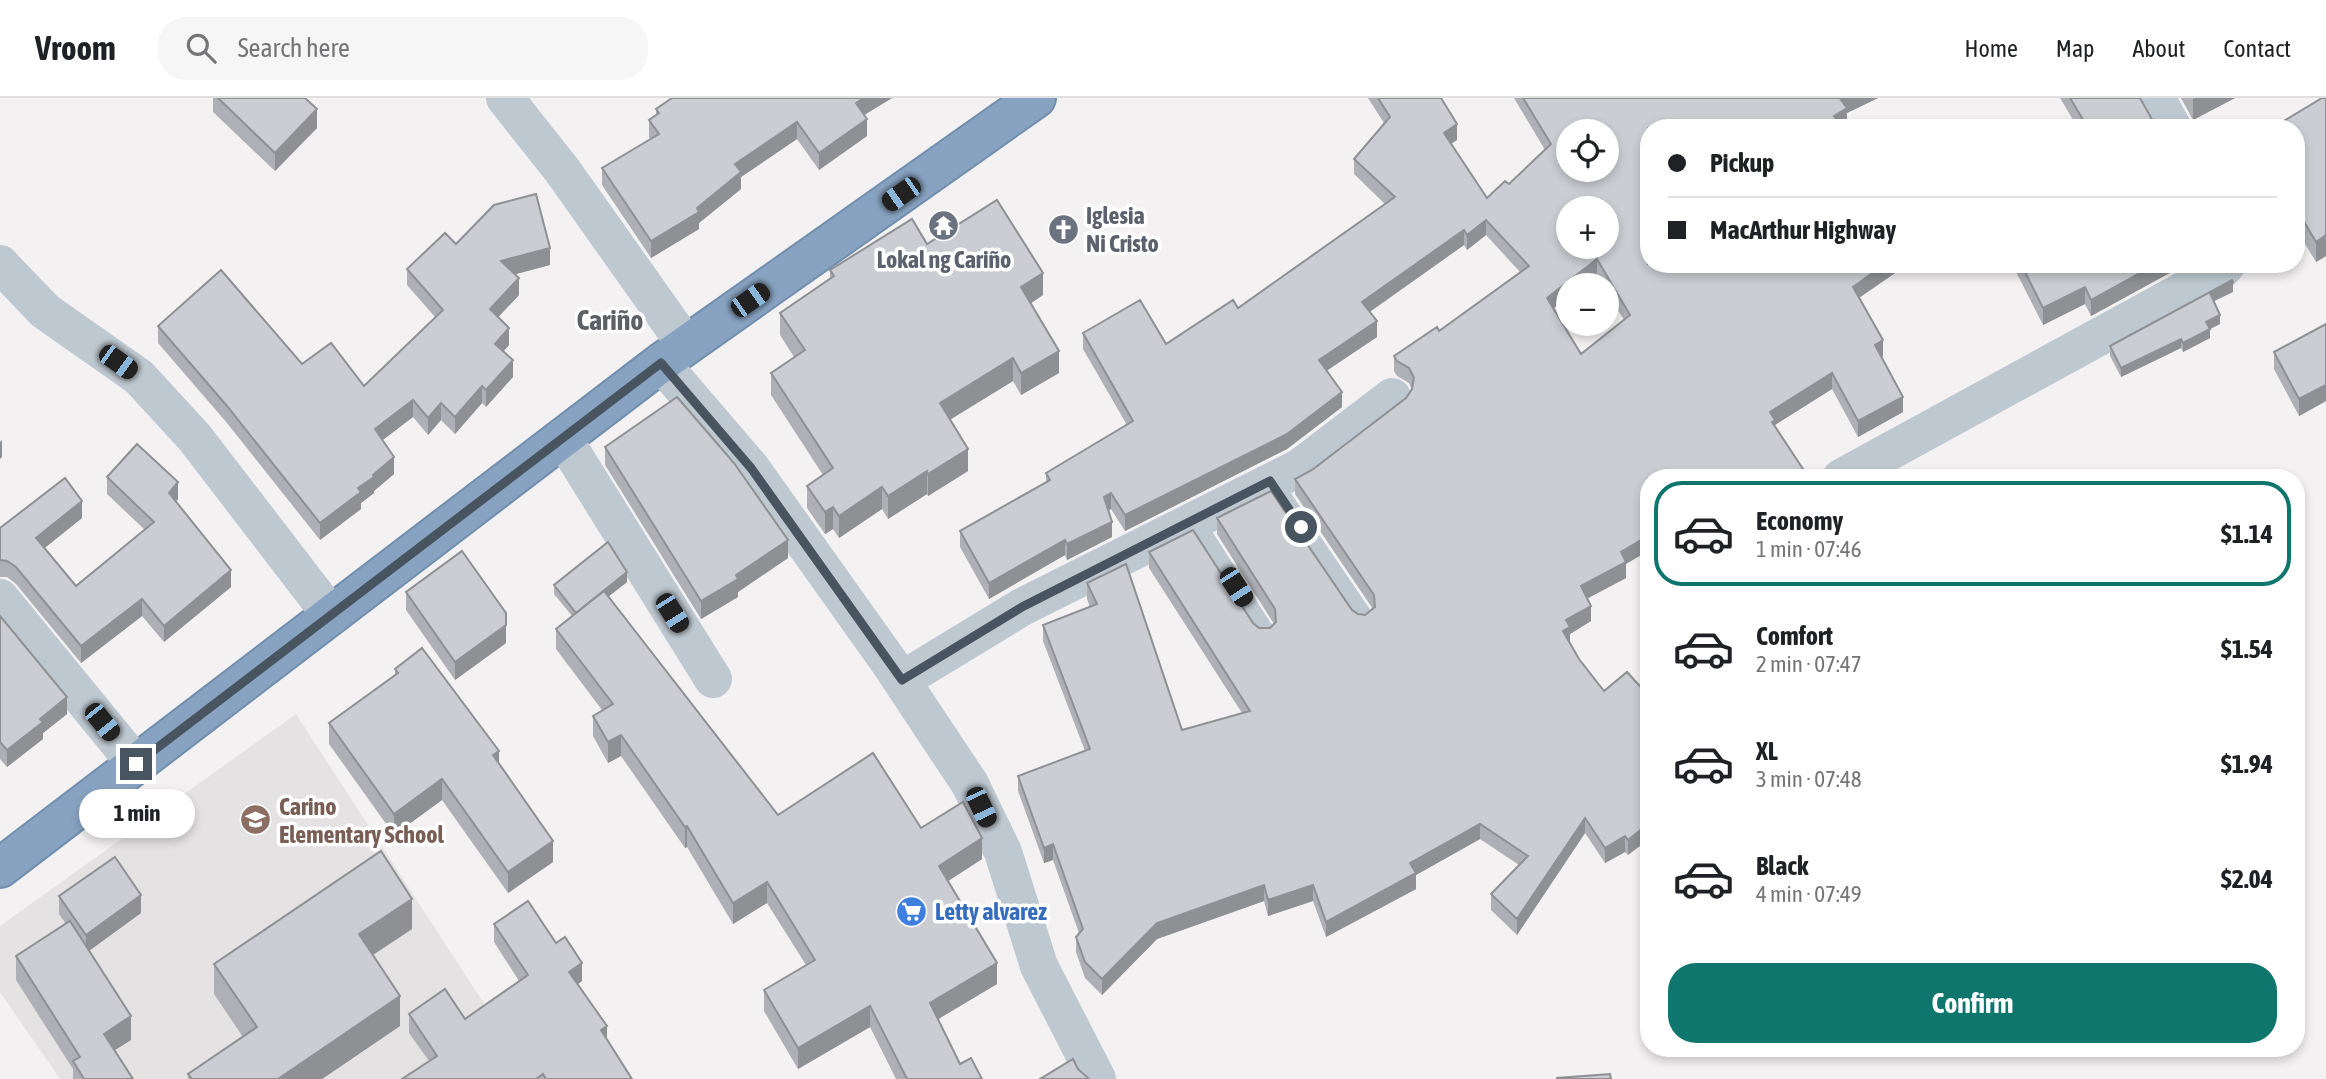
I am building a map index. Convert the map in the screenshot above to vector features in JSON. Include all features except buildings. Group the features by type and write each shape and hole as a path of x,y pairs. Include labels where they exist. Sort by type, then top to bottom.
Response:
{"highway":[{"path":"0,867 673,354 1036,98"}],"street":[{"path":"505,98 562,170 673,354 902,680 970,784 1003,852 1039,966 1097,1079"},
{"path":"2156,98 2168,119"},
{"path":"0,264 45,311 139,377 195,438 331,615"},
{"path":"1857,469 2216,273"},
{"path":"902,680 1022,607 1298,468 1392,397"},
{"path":"563,438 713,679"},
{"path":"0,598 136,764"}],"lane":[{"path":"1270,481 1363,618"},
{"path":"1193,521 1264,632"}],"shaded area":[{"name":"Carino Elementary School","path":"296,714 533,1079 60,1079 0,992 0,926"}],"place":[{"name":"Lokal ng Cariño","path":"944,225"},
{"name":"Iglesia Ni Cristo","path":"1063,229"},
{"name":"Carino Elementary School","path":"256,820"},
{"name":"Letty alvarez","path":"912,911"}],"district":[{"name":"Cariño","path":"610,320"}],"route":[{"path":"136,764 661,363 751,468 902,680 1022,607 1270,481 1301,527"}]}
